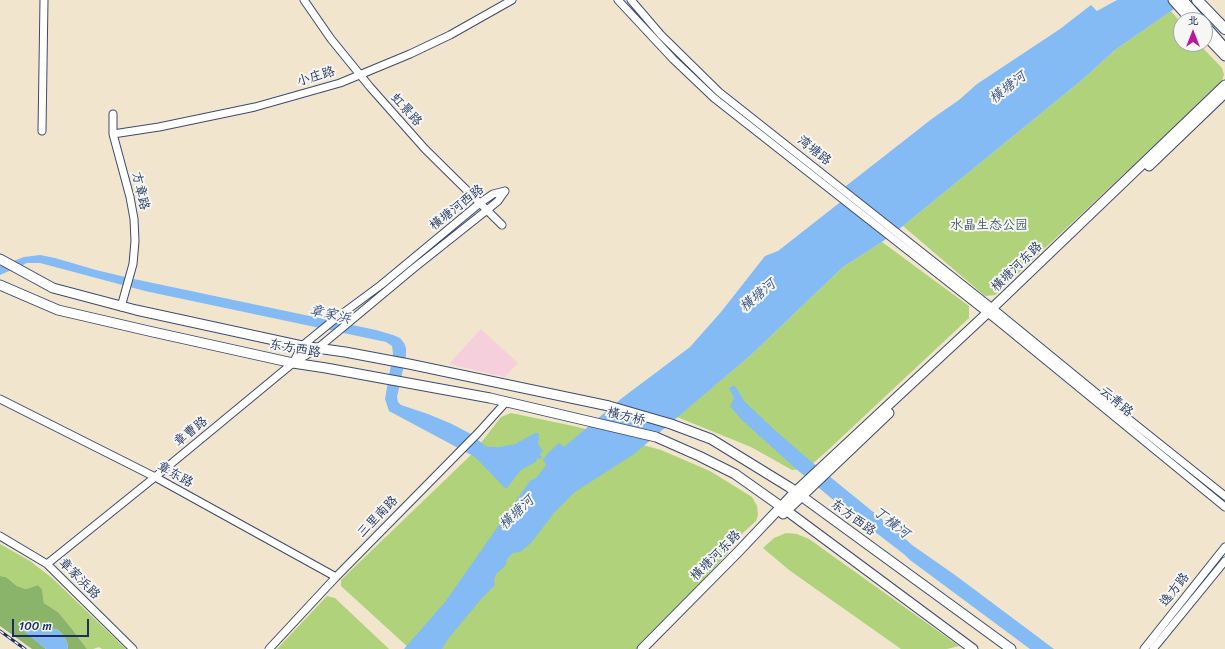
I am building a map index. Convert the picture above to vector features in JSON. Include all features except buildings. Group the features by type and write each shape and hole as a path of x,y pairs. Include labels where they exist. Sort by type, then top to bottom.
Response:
{"highway":[{"path":"1196,0 1225,29"},
{"path":"1182,5 1190,12"},
{"path":"1213,35 1225,49"}],"main road":[{"path":"1173,0 1182,5"},
{"path":"1205,2 1225,24"},
{"path":"1213,43 1225,56"},
{"name":"横塘河东路","path":"992,312 1225,85"},
{"name":"横塘河东路","path":"642,649 798,494 1225,93"},
{"name":"东方西路","path":"0,260 53,288 121,307 302,346 409,364 609,406"},
{"name":"东方西路","path":"0,285 58,310 293,364 402,382 506,402 590,422"},
{"name":"横方桥","path":"609,406 671,424"},
{"name":"横方桥","path":"590,422 656,437 699,456 735,474 784,508"},
{"name":"东方西路","path":"671,424 711,439 798,494 1011,649"},
{"path":"784,508 973,649"},
{"name":"横塘河东路","path":"647,649 740,556 784,508"}],"street":[{"path":"42,131 44,0"},
{"name":"虹景路","path":"304,0 331,39 425,150 502,225"},
{"name":"小庄路","path":"113,134 159,127 255,107 340,83 450,36 512,0"},
{"path":"618,0 673,59 714,98 895,242 992,312"},
{"name":"湾塘路","path":"631,0 661,35 719,92 901,235 992,312"},
{"name":"方章路","path":"113,114 113,134 130,197 134,219 135,241 133,264 121,307"},
{"name":"横塘河西路","path":"505,191 498,201 414,268 350,322 318,348 293,364 302,346 335,319 381,286 480,203 493,194 505,191"},
{"name":"云青路","path":"992,312 1225,496"},
{"name":"云青路","path":"992,312 1225,507"},
{"name":"章曹路","path":"47,564 293,364"},
{"name":"章东路","path":"0,399 155,477 336,577"},
{"name":"三里南路","path":"269,649 336,577 478,433 506,402"},
{"name":"章家浜路","path":"0,536 47,564 133,649"},
{"name":"逸方路","path":"1144,649 1225,547"},
{"name":"逸方路","path":"1153,649 1225,561"}],"shaded area":[{"path":"481,329 518,363 505,377 449,364"}],"green space":[{"name":"水晶生态公园","path":"1171,11 1173,13 1173,52 1207,52 1222,68 1224,75 1221,83 995,295 985,296 903,226 1082,80 1115,50"},
{"path":"882,242 969,306 969,318 809,467 792,470 751,447 677,417 751,355 843,267"},
{"path":"511,413 578,427 661,450 710,471 752,497 757,506 758,515 756,521 735,540 727,554 640,649 410,649 341,586 341,580 473,453 501,417"},
{"path":"786,533 797,534 809,539 959,646 947,649 901,649 789,570 763,548 774,538"},
{"path":"0,544 30,561 52,578 126,649 102,649 99,647 87,649 58,612 44,603 42,589 38,585 26,589 17,586 6,577 0,576"},
{"path":"0,576 6,577 17,586 26,589 38,585 42,589 44,603 58,612 87,649 68,649 67,642 57,629 43,628 34,623 23,630 46,649 32,649 0,626"},
{"path":"327,596 335,598 389,649 277,649"}],"water":[{"name":"横塘河","path":"1117,0 1187,0 1115,50 1082,80 903,226 882,242 843,267 751,355 634,454 575,492 554,513 531,543 520,552 513,553 507,559 506,565 496,574 494,580 495,585 482,598 448,639 442,649 404,649 445,602 530,481 537,477 546,465 543,460 548,453 559,443 564,447 622,398 690,347 721,312 765,256 778,251 843,200 846,186 933,118 959,100 977,84 1060,29 1091,5 1097,11"},
{"path":"40,255 134,279 376,330 393,335 400,338 406,348 406,356 397,397 398,402 401,405 452,424 469,433 487,447 500,447 515,444 535,433 538,433 538,444 543,451 539,454 542,457 541,459 537,458 536,462 521,470 506,489 475,457 389,411 385,399 393,353 392,346 386,342 145,291 40,263 27,263 0,275 0,266 24,257"},
{"path":"735,386 745,402 777,432 912,545 955,575 1054,649 1030,649 910,560 831,498 742,420 730,406 734,398 729,388"},
{"path":"34,623 43,628 57,629 67,642 68,649 46,649 22,630 24,625"}],"railway":[{"path":"0,631 25,649"}],"water label":[{"name":"章家浜","path":"330,315"},
{"name":"丁横河","path":"891,523"}]}
